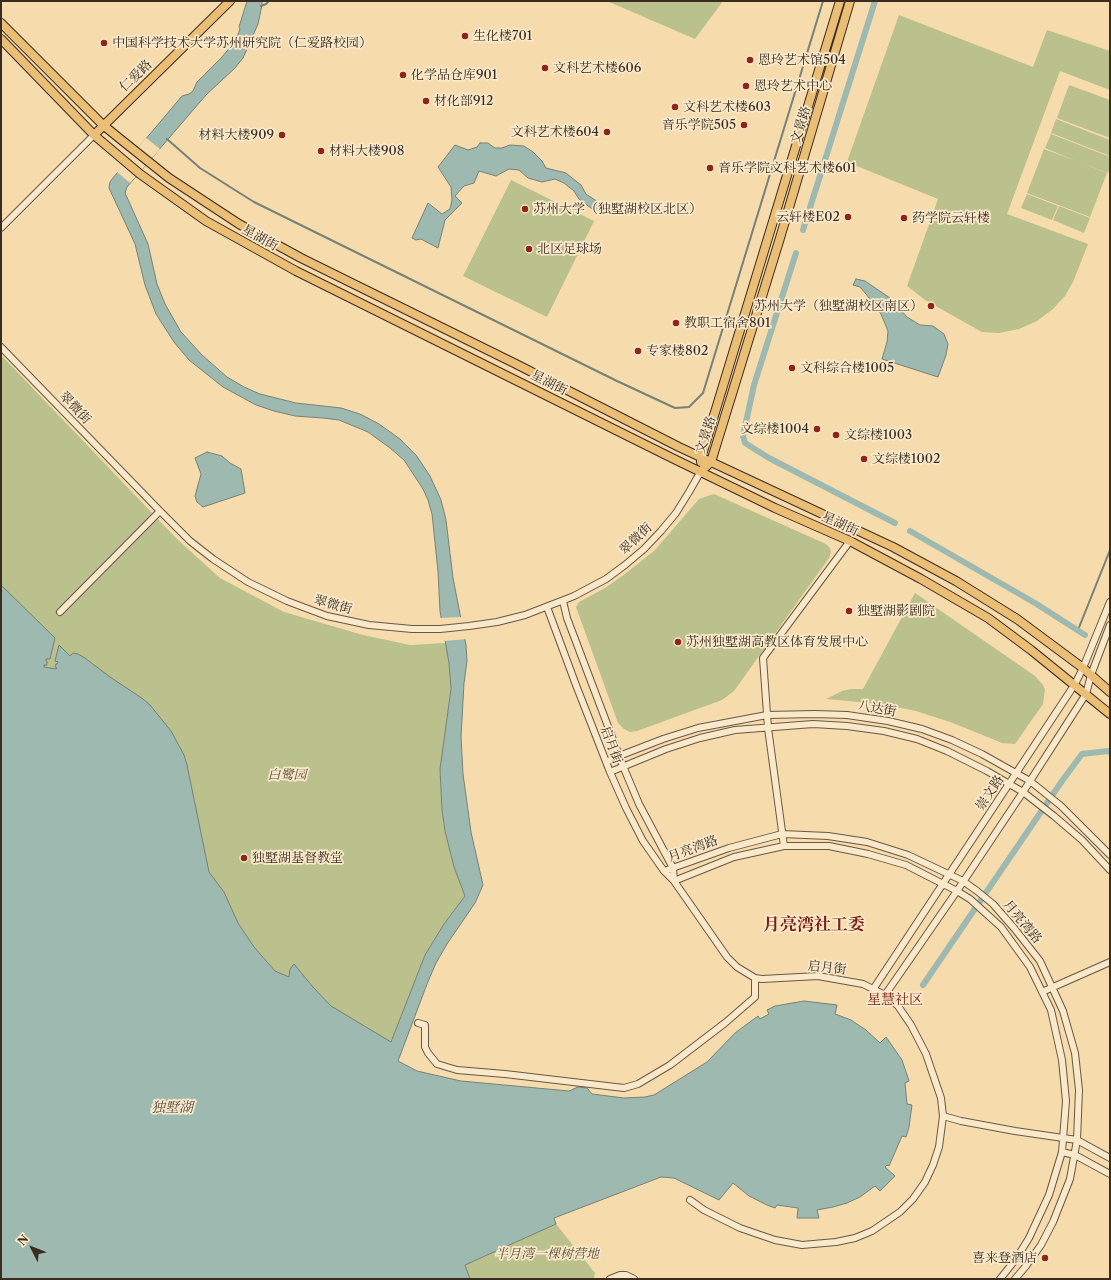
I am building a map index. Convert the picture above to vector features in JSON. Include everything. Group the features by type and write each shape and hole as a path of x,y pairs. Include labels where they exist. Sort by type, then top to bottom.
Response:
{"main road":[{"name":"仁爱路","path":"94,135 230,1"},
{"name":"文景路","path":"701,471 701,458 840,1"},
{"name":"文景路","path":"701,471 711,462 780,238 850,1"},
{"path":"1,20 10,31"},
{"name":"星湖街","path":"1,23 103,125 149,163 191,194 221,213 301,258 516,364 701,458 893,547 956,581 1017,619 1083,668 1110,692"},
{"name":"星湖街","path":"2,42 94,135 124,162 206,221 264,254 674,459 775,508 850,541 922,579 988,618 1075,684 1110,714"}],"street":[{"path":"1,228 94,135"},
{"name":"翠微街","path":"1,347 160,512 190,541 224,568 248,582 287,601 327,616 355,622 397,628 440,629 511,619 563,601 606,579 644,549 676,512 701,471"},
{"path":"60,612 160,512"},
{"path":"784,846 768,728 764,658 850,541"},
{"name":"启月街","path":"563,601 567,618 619,756 639,804 673,868 674,881"},
{"name":"崇文路","path":"874,988 1075,684 1110,602"},
{"name":"启月街","path":"547,607 610,772 643,841 664,871 674,881 727,956 737,967 755,978 762,979 818,976 863,984 874,988 885,995 898,1006 926,1054 941,1098 943,1116 939,1147 925,1182 913,1199 895,1215 872,1231 855,1238 836,1242 802,1245 775,1240 740,1228 704,1210 690,1200"},
{"name":"崇文路","path":"885,995 957,891 1086,694 1091,675 1110,625"},
{"name":"八达街","path":"606,762 663,739 698,728 767,715 847,715 901,724 922,729 952,740 982,754 1030,781 1061,806 1110,854"},
{"name":"八达街","path":"610,772 666,749 700,738 735,730 813,724 848,726 884,731 917,739 947,751 1010,784 1037,802 1082,840 1110,870"},
{"name":"月亮湾路","path":"664,871 729,848 782,834 828,836 867,842 908,855 963,881 993,904 1014,928 1040,961 1063,1011 1075,1053 1080,1090 1077,1140 1070,1178 1053,1222 1040,1245 1015,1279"},
{"name":"月亮湾路","path":"674,881 734,857 784,846 829,846 868,854 906,865 970,899 1001,928 1030,967 1051,1010 1062,1060 1066,1101 1062,1152 1049,1195 1040,1217 1016,1258 1000,1279"},
{"path":"1042,992 1110,962"},
{"path":"418,1023 425,1025 426,1047 428,1053 437,1064 457,1070 624,1088 638,1084 670,1065 755,998 755,978"},
{"path":"943,1116 961,1121 1077,1140 1110,1158"},
{"path":"1062,1152 1075,1156 1110,1174"},
{"path":"610,1279 620,1275 626,1275 634,1279"}],"green space":[{"path":"607,1 723,1 695,39"},
{"path":"899,15 1033,67 1047,30 1110,51 1110,90 1060,71 1007,214 1088,244 1073,282 1065,296 1053,309 1037,321 1019,329 999,333 982,332 925,300 907,286 938,199 847,162"},
{"path":"1069,85 1110,100 1110,138 1057,118"},
{"path":"1056,119 1110,140 1110,156 1051,133"},
{"path":"1051,134 1110,157 1110,167 1108,173 1045,148"},
{"path":"1044,149 1107,173 1090,217 1027,193"},
{"name":"北区足球场","path":"511,180 594,221 547,317 463,276"},
{"path":"1027,194 1058,206 1052,220 1021,208"},
{"path":"1059,206 1090,218 1084,233 1053,220"},
{"name":"白鹭园","path":"1,355 176,538 220,578 284,612 363,635 410,645 446,643 451,689 440,769 442,810 445,831 454,867 465,896 444,924 425,955 391,1043 292,1025 1,675"},
{"name":"苏州独墅湖高教区体育发展中心","path":"714,494 826,544 830,548 831,552 829,558 734,691 722,700 637,731 630,732 618,723 576,607 579,602 605,588 655,550 699,499"},
{"path":"915,593 1035,676 1043,685 1045,690 1043,704 1015,744 1002,743 953,723 916,711 881,704 826,699 842,691 863,689"},
{"name":"半月湾一棵树营地","path":"556,1224 595,1273 594,1279 470,1279 465,1265"}],"water":[{"name":"独墅湖","path":"247,1 262,1 262,5 258,24 243,58 235,68 206,95 127,187 125,193 148,244 157,284 165,304 181,332 202,355 227,377 260,394 296,403 341,408 360,414 379,424 400,439 416,455 430,476 441,500 446,520 453,578 466,645 467,661 464,683 461,737 463,774 471,832 483,885 475,903 436,963 398,1061 417,1071 461,1081 569,1091 578,1087 587,1088 592,1094 624,1098 645,1097 654,1095 707,1062 735,1033 758,1016 760,1019 769,1014 767,1010 775,1006 804,1001 837,1005 835,1014 851,1020 866,1030 880,1043 886,1037 902,1060 909,1081 905,1083 907,1104 912,1105 909,1127 906,1137 902,1136 889,1166 887,1165 885,1167 895,1176 880,1191 875,1186 860,1197 847,1203 817,1210 819,1218 797,1218 798,1208 777,1205 775,1208 767,1205 749,1196 733,1183 719,1200 674,1178 661,1177 554,1218 556,1224 465,1265 470,1279 1,1279 1,585 55,638 50,659 46,659 47,665 44,665 44,667 57,668 55,667 58,662 55,661 59,645 70,656 73,653 78,654 143,699 150,705 171,731 184,755 187,765 209,872 224,892 238,923 254,947 275,971 289,977 290,969 294,964 331,1006 391,1042 425,955 444,924 465,896 454,867 445,831 442,810 440,769 451,689 449,663 440,611 438,571 432,514 423,489 404,460 368,432 339,420 295,416 256,405 223,387 189,360 174,342 156,314 145,285 135,244 109,188 112,179 182,96 193,91 197,82 222,57 236,40"},
{"path":"480,143 488,143 495,148 502,148 510,145 524,146 542,161 546,168 566,173 581,185 586,194 604,206 600,215 579,199 574,191 564,183 555,179 542,182 528,178 519,170 509,169 496,176 479,171 474,183 464,186 455,196 462,203 445,220 438,248 421,239 416,240 412,238 428,203 442,214 450,209 452,200 451,187 438,167 455,145 468,150 477,147"},
{"path":"856,279 865,281 890,298 907,317 920,325 933,326 944,334 948,344 946,355 938,377 882,359 887,342 888,331 881,314 866,294 860,287 853,285"},
{"path":"207,452 222,456 230,463 241,469 245,493 203,507 197,502 195,496 201,474 195,458"}],"pier":[{"path":"146,138 160,149 130,183 117,172"},
{"path":"462,617 468,639 443,641 439,618"}],"waterway":[{"path":"261,6 269,1"},
{"path":"167,139 200,168 254,202 617,381 675,408 689,407 703,393 823,1"},
{"path":"803,230 875,1"},
{"path":"796,253 754,385 743,436 745,443 769,458 895,523"},
{"path":"910,531 1035,603 1085,635"},
{"path":"1078,630 1110,550"},
{"path":"923,985 1082,754 1110,752"}],"place":[{"name":"生化楼701","path":"465,36"},
{"name":"中国科学技术大学苏州研究院（仁爱路校园）","path":"104,43"},
{"name":"恩玲艺术馆504","path":"750,60"},
{"name":"文科艺术楼606","path":"545,68"},
{"name":"化学品仓库901","path":"403,75"},
{"name":"恩玲艺术中心","path":"746,86"},
{"name":"材化部912","path":"426,101"},
{"name":"文科艺术楼603","path":"675,107"},
{"name":"音乐学院505","path":"744,125"},
{"name":"文科艺术楼604","path":"607,132"},
{"name":"材料大楼909","path":"282,135"},
{"name":"材料大楼908","path":"321,151"},
{"name":"音乐学院文科艺术楼601","path":"710,168"},
{"name":"苏州大学（独墅湖校区北区）","path":"525,209"},
{"name":"云轩楼E02","path":"848,217"},
{"name":"药学院云轩楼","path":"904,218"},
{"name":"北区足球场","path":"529,249"},
{"name":"苏州大学（独墅湖校区南区）","path":"931,306"},
{"name":"教职工宿舍801","path":"676,323"},
{"name":"专家楼802","path":"638,351"},
{"name":"文科综合楼1005","path":"792,368"},
{"name":"文综楼1004","path":"817,429"},
{"name":"文综楼1003","path":"836,435"},
{"name":"文综楼1002","path":"864,459"},
{"name":"独墅湖影剧院","path":"849,611"},
{"name":"苏州独墅湖高教区体育发展中心","path":"678,642"},
{"name":"独墅湖基督教堂","path":"244,858"},
{"name":"喜来登酒店","path":"1045,1258"}],"district":[{"name":"月亮湾社工委","path":"814,925"},
{"name":"星慧社区","path":"895,1000"}]}
